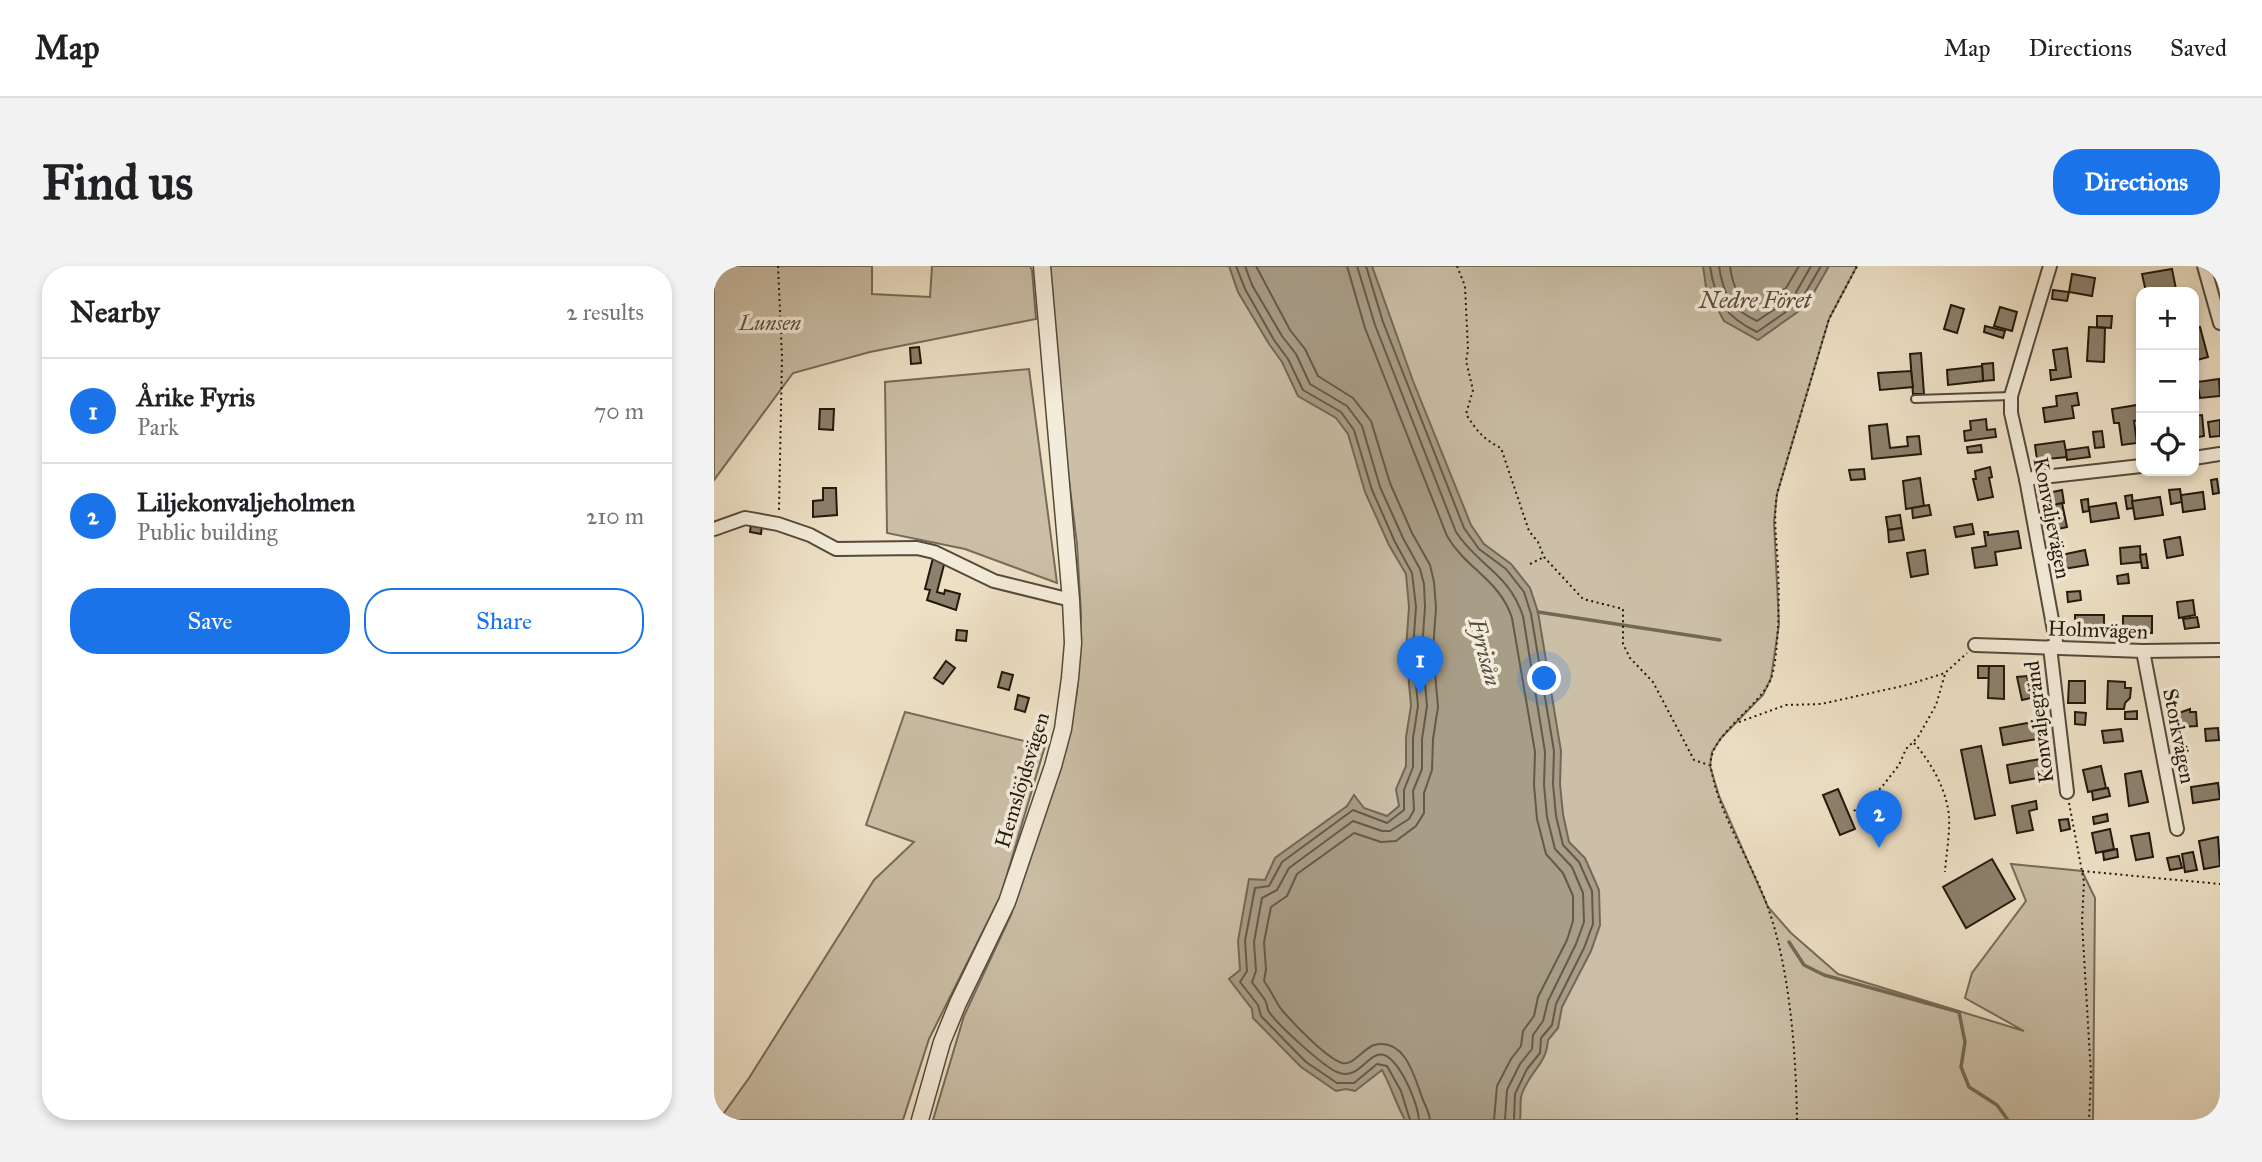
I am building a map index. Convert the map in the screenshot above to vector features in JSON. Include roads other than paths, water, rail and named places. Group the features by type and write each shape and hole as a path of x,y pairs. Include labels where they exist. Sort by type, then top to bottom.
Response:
{"street":[{"name":"Hemslöjdsvägen","path":"920,1120 942,1042 1007,902 1063,729 1073,643 1042,266"},
{"name":"Konvaljevägen","path":"2050,266 2011,396 2011,413 2026,480 2053,647"},
{"path":"2204,266 2220,323"},
{"path":"2199,457 2220,454"},
{"path":"2026,480 2136,467"},
{"path":"714,529 745,518 778,524 810,535 836,549 917,548 934,552 994,581 1071,600"},
{"name":"Holmvägen","path":"1975,645 2143,651 2220,650"},
{"name":"Konvaljegränd","path":"2053,647 2067,792"},
{"name":"Storkvägen","path":"2143,651 2177,829"}],"lane":[{"path":"1914,399 2011,396"}],"water":[{"name":"Fyrisån","path":"1229,266 1372,266 1413,381 1471,525 1484,544 1511,564 1530,588 1538,612 1561,751 1563,814 1569,842 1585,858 1599,890 1600,925 1591,951 1562,1007 1558,1028 1548,1040 1541,1063 1524,1089 1520,1120 1405,1120 1382,1070 1355,1091 1336,1091 1301,1067 1253,1018 1252,1009 1229,979 1240,970 1238,941 1249,879 1265,880 1275,858 1347,806 1354,795 1364,808 1387,816 1399,806 1396,789 1406,766 1406,737 1411,706 1406,649 1409,607 1406,574 1389,545 1365,492 1348,434 1336,418 1298,396 1282,362 1238,292"},
{"name":"Nedre Föret","path":"1703,266 1829,266 1806,306 1758,340 1724,321 1706,287"}],"waterway":[{"path":"1538,612 1720,640"},
{"path":"1789,942 1804,965 1824,975 1959,1012 1965,1042 1961,1067 1969,1087 1997,1105 2008,1120"}],"place":[{"name":"Årike Fyris","path":"1420,694"},
{"name":"Liljekonvaljeholmen","path":"1879,848"}],"park label":[{"name":"Lunsen","path":"770,323"}]}
